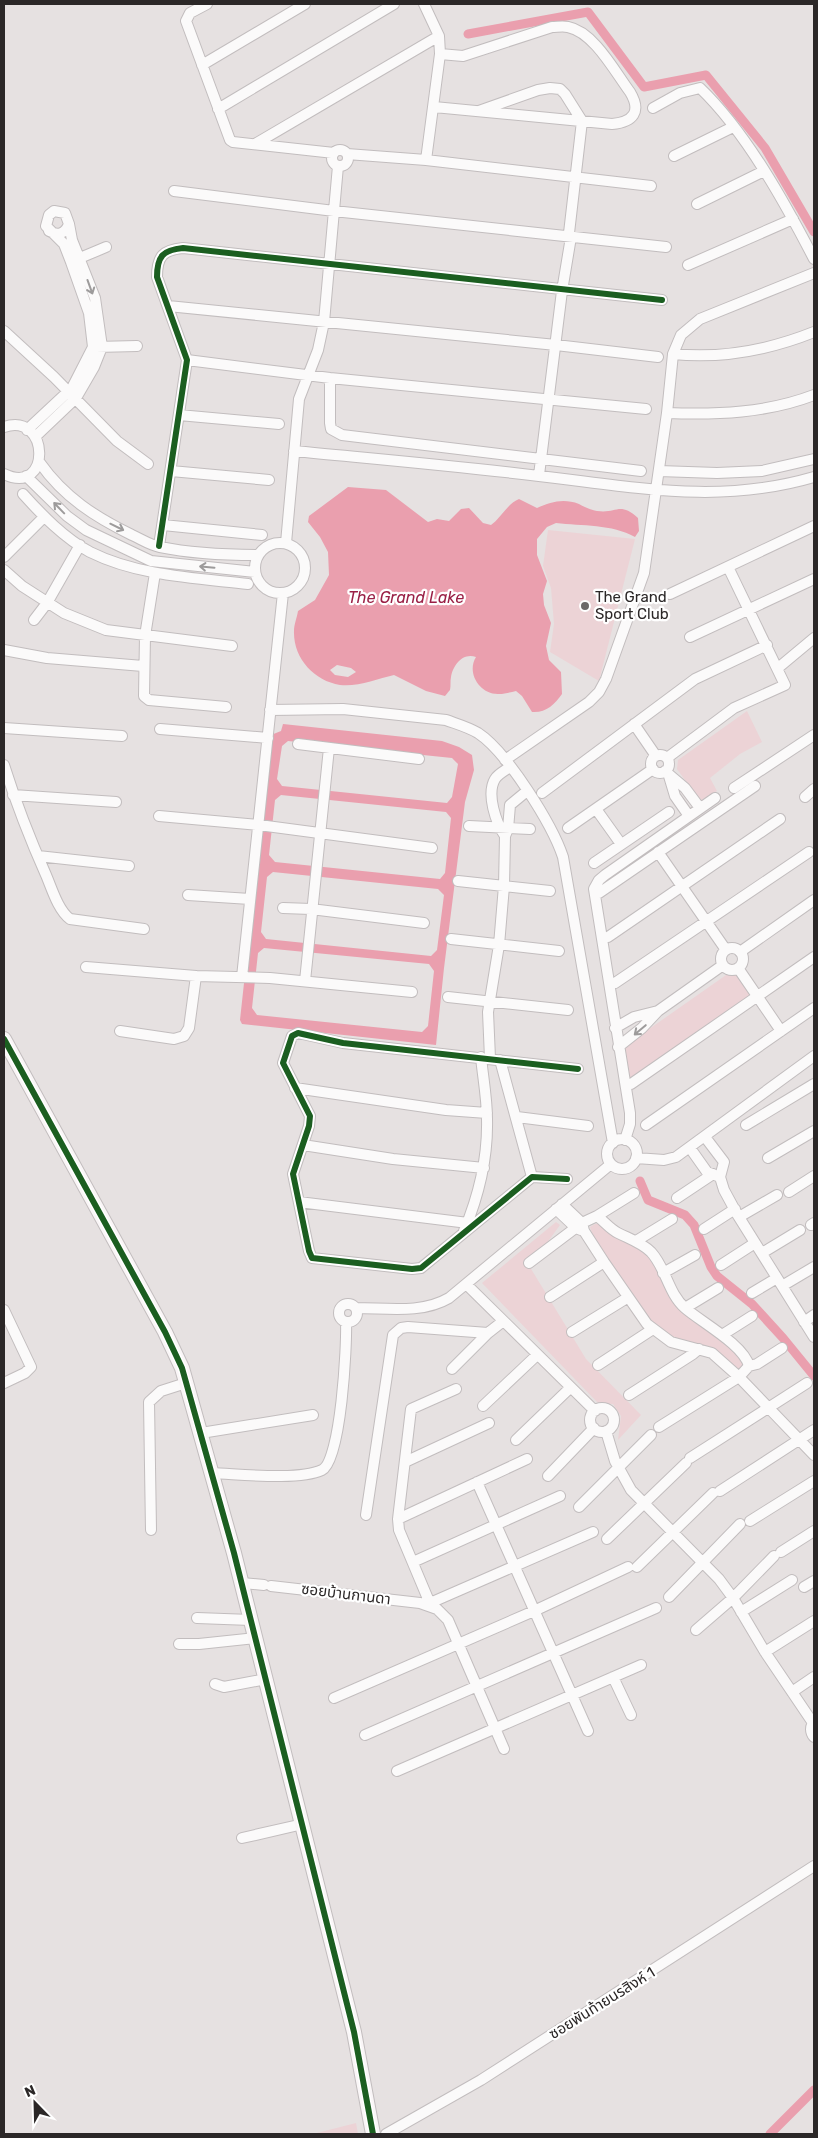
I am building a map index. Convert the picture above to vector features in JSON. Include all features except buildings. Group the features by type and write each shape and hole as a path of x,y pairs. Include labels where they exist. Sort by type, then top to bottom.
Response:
{"street":[{"path":"207,4 190,13 186,18 230,140 334,153 341,150 347,154 426,160 651,186"},
{"path":"202,65 305,4"},
{"path":"218,109 394,4"},
{"path":"424,4 439,36 440,54 426,160"},
{"path":"434,107 612,124 624,123 633,116 636,108 630,92 592,41 579,31 567,27 552,28 463,56 440,54"},
{"path":"256,144 439,36"},
{"path":"478,111 538,90 550,88 560,89 565,94 582,121 569,233 571,237 562,291 539,475"},
{"path":"653,108 680,93 700,88 733,127 764,171 793,219 814,259"},
{"path":"674,156 733,127"},
{"path":"334,153 333,161 338,166"},
{"path":"338,166 346,164 348,161 347,154"},
{"path":"286,543 298,399 310,374 324,322 338,166"},
{"path":"697,204 764,171"},
{"path":"174,191 334,211 666,247"},
{"path":"31,433 72,395 94,367 97,347 68,218 60,211 54,212 46,220 46,226 64,244 76,260"},
{"path":"688,264 793,219"},
{"path":"49,231 61,234 69,224"},
{"path":"76,260 106,248"},
{"path":"159,546 186,360 157,277 157,264 162,255 171,249 183,248 562,291 662,300"},
{"path":"504,831 493,803 492,788 496,778 508,764 589,702 599,692 606,679 640,588 659,471 673,354 681,335 700,319 814,273"},
{"path":"168,306 556,344 658,357"},
{"path":"4,331 54,377 117,441 148,464"},
{"path":"673,354 718,356 745,352 789,342 814,332"},
{"path":"97,347 137,346"},
{"path":"186,360 330,378 646,409"},
{"path":"330,378 329,415 331,429 336,433 641,471"},
{"path":"667,412 735,413 784,404 814,395"},
{"path":"179,415 279,424"},
{"path":"4,427 15,425 31,433 40,449 40,463 51,479 79,505 112,526 159,546 236,555 258,555"},
{"path":"294,451 539,475 691,493 754,490 814,477"},
{"path":"659,471 717,474 762,471 814,459"},
{"path":"4,474 16,478 26,476 40,463"},
{"path":"171,470 269,480"},
{"path":"26,476 67,516 86,530 152,561 255,572"},
{"path":"23,494 44,517 90,552 121,564 155,573 248,584"},
{"path":"4,557 44,517"},
{"path":"163,525 262,535"},
{"path":"670,594 814,526"},
{"path":"286,543 301,553 305,568 300,584 294,589 283,593 270,591 263,586 255,572 258,555 271,544 286,543"},
{"path":"34,620 47,603 80,545"},
{"path":"667,758 734,708 784,686 786,683 728,567"},
{"path":"4,570 22,586 47,603 64,613 106,630 232,646"},
{"path":"155,573 143,666 144,696 149,700 226,707"},
{"path":"690,637 814,579"},
{"path":"243,977 283,593"},
{"path":"778,668 814,638"},
{"path":"542,793 697,677 767,645"},
{"path":"4,650 47,658 143,666"},
{"path":"270,710 343,709 446,720 477,732 494,747 508,764 552,829 563,857 613,1143 608,1155 611,1164 623,1169 631,1166 636,1158 635,1147 625,1140 613,1143"},
{"path":"634,724 656,756"},
{"path":"4,728 122,736"},
{"path":"160,729 268,738"},
{"path":"734,788 814,735"},
{"path":"298,744 419,759"},
{"path":"305,981 328,748"},
{"path":"653,769 652,760 656,756 662,755 667,758 669,764 667,774 675,796 689,816"},
{"path":"4,765 13,795 38,856 66,916 70,919 144,929"},
{"path":"653,769 667,774 685,788 700,808"},
{"path":"568,828 653,769"},
{"path":"599,893 755,786"},
{"path":"805,797 814,789"},
{"path":"466,1227 478,1194 484,1168 491,1058 489,1001 499,945 504,886 504,831 510,805 527,791"},
{"path":"13,795 116,802"},
{"path":"625,1140 630,1124 630,1113 595,898 596,885 605,875 715,798"},
{"path":"596,809 621,844"},
{"path":"594,863 669,812"},
{"path":"159,816 260,825 432,848"},
{"path":"608,937 780,819"},
{"path":"469,826 504,831 530,829"},
{"path":"658,852 726,950"},
{"path":"615,983 809,852"},
{"path":"38,856 129,866"},
{"path":"458,881 550,891"},
{"path":"188,895 250,899"},
{"path":"740,952 814,900"},
{"path":"282,908 311,908 424,923"},
{"path":"451,939 559,951"},
{"path":"734,948 740,952 743,959 738,968 728,970 722,965 721,958 726,950 734,948"},
{"path":"630,1084 814,957"},
{"path":"618,1047 645,1026 658,1011 722,965"},
{"path":"86,967 196,976 270,978 412,992"},
{"path":"738,968 781,1031"},
{"path":"120,1031 174,1039 184,1036 188,1028 196,976"},
{"path":"448,997 568,1010"},
{"path":"646,1125 814,1008"},
{"path":"616,1028 634,1017 658,1011"},
{"path":"567,1179 532,1177 466,1227 425,1266 417,1270 312,1258 299,1202 294,1169 309,1126 310,1116 285,1068 283,1059 292,1036 298,1033 342,1043 578,1069"},
{"path":"4,1039 169,1339 182,1368 242,1583 303,1824 354,2032 373,2134"},
{"path":"636,1158 664,1160 676,1157 814,1056"},
{"path":"491,1058 517,1117 532,1177"},
{"path":"746,1125 814,1084"},
{"path":"295,1088 446,1110 487,1113"},
{"path":"517,1117 588,1126"},
{"path":"768,1158 814,1131"},
{"path":"677,1198 717,1176 724,1162 705,1137"},
{"path":"303,1145 393,1159 484,1168"},
{"path":"690,1148 707,1172 717,1176 737,1213 814,1338"},
{"path":"346,1322 340,1317 339,1311 341,1306 349,1303 356,1308 425,1308 445,1301 611,1164"},
{"path":"789,1192 814,1176"},
{"path":"529,1263 634,1193"},
{"path":"704,1229 777,1195"},
{"path":"299,1202 466,1227"},
{"path":"559,1206 581,1227 627,1298 653,1329 671,1342 712,1352 769,1407 814,1455"},
{"path":"597,1216 617,1233 636,1241 651,1252 674,1295 686,1308 722,1335 745,1356 749,1366"},
{"path":"636,1241 672,1219"},
{"path":"762,1253 800,1230"},
{"path":"720,1265 755,1243"},
{"path":"663,1274 695,1255"},
{"path":"550,1297 604,1262"},
{"path":"752,1293 814,1267"},
{"path":"466,1284 502,1322 595,1411"},
{"path":"686,1308 718,1288"},
{"path":"572,1332 627,1298"},
{"path":"346,1322 356,1318 356,1308"},
{"path":"4,1310 30,1367 25,1374 4,1383"},
{"path":"804,1322 814,1315"},
{"path":"722,1335 752,1316"},
{"path":"212,1473 296,1475 311,1474 324,1470 328,1466 333,1450 345,1379 346,1322"},
{"path":"452,1369 488,1333 502,1322"},
{"path":"366,1515 396,1331 408,1327 488,1333"},
{"path":"598,1365 653,1329"},
{"path":"659,1427 739,1377 749,1366 757,1364 782,1348"},
{"path":"629,1395 699,1349"},
{"path":"483,1406 537,1355"},
{"path":"151,1530 149,1402 161,1391 186,1383"},
{"path":"606,1539 688,1460 808,1383"},
{"path":"516,1440 570,1388"},
{"path":"456,1389 411,1409 398,1519 399,1530 413,1562 427,1604 445,1616 504,1749"},
{"path":"603,1408 611,1412 614,1420 613,1425 606,1431 599,1431 594,1428 590,1419 595,1411 603,1408"},
{"path":"201,1433 313,1415"},
{"path":"405,1462 489,1423"},
{"path":"548,1476 594,1428"},
{"path":"334,1698 632,1567 716,1492 814,1430"},
{"path":"606,1431 618,1468 631,1490 719,1579 733,1598 765,1652 814,1723 811,1732 814,1737"},
{"path":"579,1508 651,1435"},
{"path":"398,1519 526,1459"},
{"path":"669,1597 745,1523 814,1481"},
{"path":"477,1482 588,1731"},
{"path":"413,1562 560,1496"},
{"path":"696,1630 733,1598 777,1554 814,1531"},
{"path":"427,1604 515,1568 593,1532"},
{"path":"741,1612 792,1580"},
{"path":"804,1587 814,1581"},
{"name":"ซอยบ้านกานดา","path":"242,1583 427,1604"},
{"path":"365,1735 656,1608"},
{"path":"197,1618 251,1620"},
{"path":"765,1652 814,1621"},
{"path":"179,1644 199,1644 256,1638"},
{"path":"397,1771 640,1665"},
{"path":"613,1677 631,1714"},
{"path":"792,1692 814,1677"},
{"path":"215,1684 224,1687 266,1679"},
{"path":"242,1838 303,1824"},
{"name":"ซอยพันท้ายนรสิงห์ 1","path":"386,2134 481,2080 814,1866"}],"shaded area":[{"name":"The Grand Sport Club","path":"548,530 635,539 599,681 550,652 554,624 551,588 543,566"},
{"path":"747,711 762,742 740,754 710,778 717,791 700,801 677,769 678,760"},
{"path":"729,973 737,975 752,995 628,1082 622,1048"},
{"path":"556,1222 560,1225 544,1247 525,1259 586,1359 641,1415 618,1440 621,1416 613,1404 598,1403 482,1283"},
{"path":"600,1224 637,1246 650,1257 671,1300 741,1358 745,1366 738,1373 710,1347 677,1340 655,1328 643,1314 592,1233 590,1227"},
{"path":"356,2123 358,2134 313,2134"}],"water":[{"name":"The Grand Lake","path":"348,487 386,490 428,522 437,519 449,521 461,509 469,508 483,523 491,525 511,504 519,499 537,508 562,501 573,502 597,511 626,510 638,518 639,531 635,537 617,530 597,526 556,523 547,527 537,539 537,555 547,581 543,594 544,605 551,623 546,646 549,660 561,672 562,694 549,708 532,712 522,696 516,691 501,694 492,693 481,687 474,676 473,670 473,663 476,657 471,656 463,658 456,664 451,677 450,690 445,696 426,691 394,675 361,684 340,685 322,679 307,667 297,650 294,626 298,611 315,600 329,575 328,552 320,537 308,522 309,516","holes":["337,665 351,668 356,672 348,677 335,675 330,670"]},
{"path":"283,724 442,741 459,747 472,755 474,770 465,802 436,1045 242,1024 240,1020 271,735 281,731","holes":["288,741 452,758 458,764 452,797 447,803 282,786 277,779 282,746","281,795 446,812 451,818 445,873 440,879 275,862 269,855 275,800","273,872 438,889 444,895 437,950 431,956 266,939 261,932 267,877","264,948 429,964 434,971 428,1026 422,1032 257,1015 252,1008 258,953"]}],"waterway":[{"path":"468,34 588,12 644,87 706,75 765,148 814,232"},
{"path":"640,1181 648,1200 685,1215 694,1225 711,1267 717,1276 752,1304 814,1376"},
{"path":"770,2134 814,2090"}],"cycle path":[{"path":"159,546 187,360 157,277 160,259 162,255 170,250 183,248 662,300"},
{"path":"567,1179 532,1177 421,1268 412,1269 312,1258 293,1174 309,1126 310,1116 283,1063 292,1036 298,1033 343,1043 578,1069"},
{"path":"4,1039 165,1332 182,1368 234,1553 354,2032 373,2134"}],"place":[{"name":"The Grand Sport Club","path":"585,606"}]}
